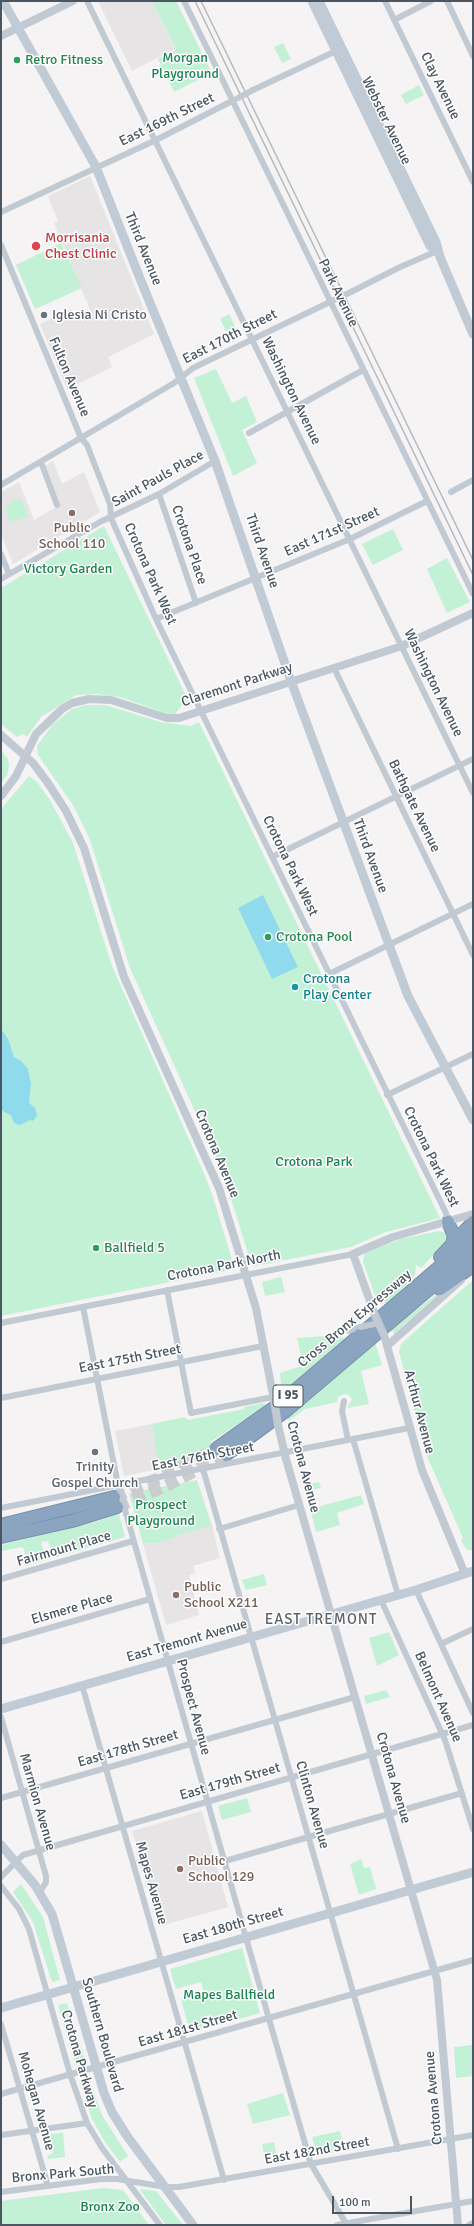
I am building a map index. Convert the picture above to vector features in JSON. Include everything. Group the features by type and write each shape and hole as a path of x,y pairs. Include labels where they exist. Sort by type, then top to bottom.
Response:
{"highway":[{"path":"448,1222 454,1236 452,1245"},
{"path":"391,1315 473,1222"},
{"name":"Cross Bronx Expressway","path":"391,1315 473,1238"},
{"name":"Cross Bronx Expressway","path":"222,1451 272,1409 473,1252"},
{"path":"391,1315 473,1266"},
{"path":"1,1525 115,1502 72,1521 1,1537"}],"main road":[{"name":"Third Avenue","path":"4,1 96,167 215,461 291,681 408,996 473,1120"},
{"name":"Webster Avenue","path":"312,1 339,49"},
{"name":"Webster Avenue","path":"319,1 339,49 430,246 438,251 473,334"},
{"name":"East Tremont Avenue","path":"1,1709 416,1590 469,1572"},
{"name":"Southern Boulevard","path":"1,1845 40,1892 52,1914 108,2103 118,2122 193,2225"},
{"name":"East 180th Street","path":"1,2008 473,1872"}],"street":[{"path":"1,36 73,1"},
{"name":"Washington Avenue","path":"87,1 473,793"},
{"name":"Park Avenue","path":"184,1 473,594"},
{"name":"Clay Avenue","path":"385,1 473,182"},
{"path":"394,20 431,1"},
{"path":"447,1 473,56"},
{"name":"East 169th Street","path":"1,212 156,140 253,90 339,49"},
{"name":"Fulton Avenue","path":"1,245 81,438 87,445 110,504 112,518"},
{"name":"East 170th Street","path":"1,485 174,383 181,376 252,338 351,292 398,268 438,251"},
{"path":"250,433 363,370"},
{"name":"Saint Pauls Place","path":"1,579 100,522 112,518 159,494 215,461"},
{"path":"41,462 57,505"},
{"path":"451,492 473,480"},
{"name":"Crotona Place","path":"159,494 196,603"},
{"name":"East 171st Street","path":"156,619 350,539 427,501"},
{"name":"Crotona Park West","path":"112,518 156,619 387,1095 446,1213 448,1222"},
{"path":"1,554 9,574"},
{"name":"Claremont Parkway","path":"1,796 16,776 24,755 42,727 65,706 80,700 111,700 170,718 182,717 402,646 473,613"},
{"name":"Bathgate Avenue","path":"334,668 473,955"},
{"name":"Crotona Avenue","path":"1,735 24,755 53,790 76,829 84,848 124,977 219,1188 246,1275 256,1308 284,1453 437,1980 458,2225"},
{"path":"272,857 473,759"},
{"path":"329,974 473,904"},
{"path":"387,1095 473,1054"},
{"name":"Crotona Park North","path":"1,1323 353,1254 393,1237 473,1214"},
{"name":"Arthur Avenue","path":"353,1254 388,1346 409,1428 422,1470 469,1572"},
{"path":"388,1346 473,1270"},
{"path":"167,1290 192,1413 273,1398"},
{"name":"Prospect Avenue","path":"83,1307 118,1485 190,1744 311,2164"},
{"path":"349,1332 360,1327 378,1323"},
{"name":"East 175th Street","path":"1,1398 263,1346"},
{"path":"344,1401 342,1411 350,1440 398,1595"},
{"name":"East 176th Street","path":"1,1508 409,1428"},
{"name":"Clinton Avenue","path":"203,1469 398,2149"},
{"path":"219,1529 299,1505"},
{"name":"Fairmount Place","path":"1,1579 133,1541"},
{"path":"416,1590 473,1713"},
{"name":"Elsmere Place","path":"1,1642 150,1599"},
{"name":"Belmont Avenue","path":"381,1600 442,1734 473,1829"},
{"path":"441,1644 473,1630"},
{"name":"Mapes Avenue","path":"82,1685 224,2180"},
{"name":"East 178th Street","path":"1,1798 355,1697"},
{"name":"Marmion Avenue","path":"1,1717 46,1878 40,1892"},
{"name":"East 179th Street","path":"1,1877 23,1855 473,1725"},
{"path":"224,1861 462,1793"},
{"name":"Crotona Parkway","path":"1,1886 16,1905 25,1920 48,1994 70,2074 87,2124 160,2225"},
{"name":"East 181st Street","path":"1,2094 70,2074 97,2068 473,1960"},
{"name":"Mohegan Avenue","path":"1,2024 48,2186"},
{"path":"1,2135 87,2124"},
{"name":"East 182nd Street","path":"166,2187 179,2187 224,2180 473,2135"},
{"path":"311,2164 347,2224"},
{"name":"Bronx Park South","path":"1,2192 101,2179 166,2187"},
{"path":"337,2225 473,2201"},
{"path":"469,2225 473,2223"}],"shaded area":[{"path":"98,1 152,1 175,49 132,71"},
{"path":"90,176 154,334 108,357 112,367 67,389 40,324 71,309 75,318 91,312 54,223 58,221 48,196"},
{"name":"Public School 110","path":"53,461 62,484 84,472 100,512 13,564 1,534 1,492 19,482 34,520 60,505 45,466"},
{"path":"152,1424 160,1469 124,1476 115,1431"},
{"name":"Public School X211","path":"212,1526 220,1558 193,1566 195,1573 189,1575 199,1615 166,1625 143,1544 153,1542 153,1544 175,1538 174,1536"},
{"name":"Public School 129","path":"202,1811 228,1907 160,1926 132,1831"}],"green space":[{"name":"Morgan Playground","path":"152,1 176,1 212,73 174,92 158,59 176,50"},
{"path":"283,43 291,59 282,63 274,47"},
{"path":"419,85 424,95 406,104 401,95"},
{"path":"61,243 82,288 35,309 16,265"},
{"path":"229,314 235,326 226,331 220,319"},
{"path":"216,369 232,403 246,396 257,422 242,430 257,463 233,476 194,378"},
{"path":"14,499 21,499 28,516 12,522 7,516 6,508"},
{"name":"Victory Garden","path":"104,526 189,702 182,705 175,714 171,715 120,697 96,694 76,695 41,717 27,737 23,734 17,737 1,724 1,588"},
{"path":"393,529 403,550 373,565 362,544"},
{"path":"447,558 470,602 447,613 427,569"},
{"name":"Crotona Park","path":"86,705 105,705 161,722 191,726 199,722 440,1218 383,1233 351,1247 255,1266 251,1263 223,1173 130,968 90,840 73,805 38,755 37,746 53,724 72,709"},
{"path":"1,750 8,759 9,766 7,775 1,783"},
{"path":"29,776 37,782 50,800 73,843 112,966 203,1171 212,1194 235,1269 1,1316 1,809"},
{"path":"439,1231 444,1232 449,1236 446,1242 421,1268 416,1265 415,1275 386,1306 384,1299 377,1301 363,1262 365,1253 401,1239"},
{"path":"281,1277 285,1292 265,1296 262,1282"},
{"path":"473,1280 473,1551 466,1549 461,1540 463,1538 426,1454 399,1352 401,1344"},
{"path":"446,1288 394,1334 392,1328"},
{"path":"341,1335 342,1338 346,1337 282,1393 280,1373 302,1366 303,1364 297,1338"},
{"path":"375,1342 382,1365 361,1371 369,1404 347,1408 352,1399 349,1395 344,1394 338,1397 337,1402 305,1409 288,1421 287,1418"},
{"path":"264,1403 265,1407 210,1442 217,1448 230,1454 238,1454 159,1468 152,1424 185,1417 188,1420 244,1409 244,1407"},
{"name":"Prospect Playground","path":"197,1480 212,1526 175,1536 175,1538 153,1544 152,1542 143,1544 129,1493"},
{"path":"319,1482 321,1488 305,1491 304,1485"},
{"path":"361,1495 364,1504 337,1513 340,1525 316,1532 310,1509"},
{"path":"119,1514 125,1537 53,1558 48,1541 41,1542 46,1560 29,1565 23,1547 1,1551 1,1545 95,1522"},
{"path":"264,1574 267,1585 246,1590 242,1580"},
{"path":"389,1632 399,1655 377,1666 369,1638"},
{"path":"386,1690 390,1697 366,1704 364,1696"},
{"path":"247,1798 251,1812 222,1820 218,1806"},
{"path":"361,1859 364,1868 370,1867 376,1889 359,1895 350,1864"},
{"path":"21,1884 43,1917 60,1980 52,1982 33,1922 13,1892"},
{"name":"Mapes Ballfield","path":"242,1948 260,2013 190,2033 181,1999 204,1993 201,1982 176,1989 170,1969"},
{"path":"67,2003 85,2061 75,2064 58,2005"},
{"path":"473,2045 473,2076 456,2078 454,2047"},
{"path":"89,2078 102,2115 128,2156 120,2162 105,2142 92,2119 80,2082"},
{"path":"283,2093 290,2115 253,2124 247,2104"},
{"path":"340,2131 343,2151 317,2155 312,2137"},
{"path":"63,2133 65,2157 48,2159 47,2156 53,2153 50,2134"},
{"path":"274,2142 278,2162 266,2164 262,2144"},
{"name":"Bronx Zoo","path":"103,2188 123,2190 149,2225 1,2225 1,2201"},
{"path":"140,2190 156,2191 183,2225 166,2225"}],"water":[{"name":"Crotona Pool","path":"263,895 298,967 272,979 238,908"},
{"path":"1,1029 8,1039 14,1057 21,1061 28,1069 31,1084 29,1103 35,1108 37,1116 33,1121 30,1120 20,1125 14,1123 11,1115 4,1112 1,1108"}],"tunnel":[{"path":"114,1497 166,1475 217,1448"},
{"path":"117,1507 170,1484 227,1454"}],"railway":[{"path":"195,1 473,575"},
{"path":"201,1 473,560"}],"place":[{"name":"Retro Fitness","path":"17,60"},
{"name":"Morrisania Chest Clinic","path":"36,246"},
{"name":"Iglesia Ni Cristo","path":"44,315"},
{"name":"Public School 110","path":"72,513"},
{"name":"Crotona Pool","path":"268,937"},
{"name":"Crotona Play Center","path":"295,987"},
{"name":"Ballfield 5","path":"96,1248"},
{"name":"Trinity Gospel Church","path":"95,1452"},
{"name":"Public School X211","path":"176,1595"},
{"name":"Public School 129","path":"180,1869"}],"district":[{"name":"EAST TREMONT","path":"321,1620"}]}
